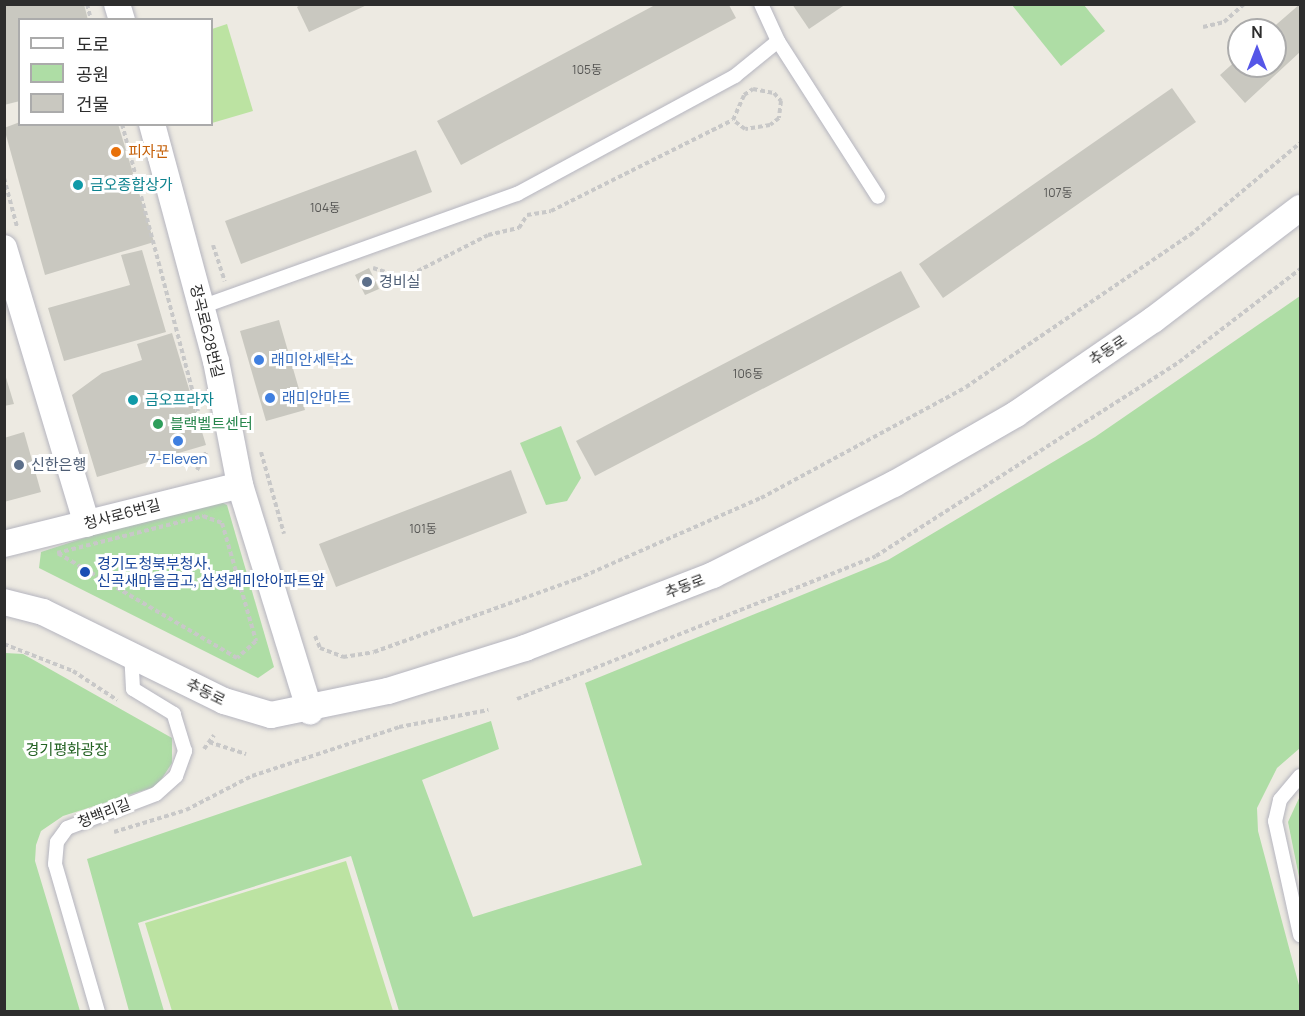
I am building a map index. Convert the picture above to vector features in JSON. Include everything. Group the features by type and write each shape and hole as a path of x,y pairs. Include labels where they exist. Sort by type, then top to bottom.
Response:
{"street":[{"name":"장곡로628번길","path":"153,126 201,307 240,485 310,711"},
{"name":"추동로","path":"4,602 43,612 245,709 271,716 310,711 547,639 713,575 894,484 1045,394 1300,208"},
{"path":"4,248 87,524"},
{"name":"청사로6번길","path":"4,544 240,485"}],"lane":[{"path":"761,4 778,41 878,197"},
{"path":"201,307 518,194 735,76 778,41"},
{"name":"청백리길","path":"98,1011 55,864 57,842 67,828 156,794 176,776 185,751 174,714 133,689 131,653"},
{"path":"1300,776 1280,800 1275,821 1300,935"}],"path":[{"path":"1203,27 1224,22 1245,4"},
{"path":"373,268 404,278 488,235 519,228 527,215 551,211 733,120 744,94 753,89 774,93 781,102 779,118 770,125 745,129 733,120"},
{"path":"123,126 201,427"},
{"path":"311,627 320,648 343,657 374,651 577,579 760,498 966,387 1190,235 1300,143"},
{"path":"517,699 876,556 1179,362 1300,269"},
{"path":"193,476 207,448 204,438"},
{"path":"259,441 286,540"},
{"path":"203,516 222,523 256,640 237,658 57,553 203,516"},
{"path":"4,644 73,671 128,706"},
{"path":"107,835 186,810 252,776 399,727 488,710"},
{"path":"201,753 214,735"},
{"path":"209,742 246,754"}],"green space":[{"path":"1012,5 1084,5 1105,31 1061,66"},
{"path":"227,24 253,111 213,123 213,29"},
{"path":"1300,296 1300,748 1277,768 1257,808 1258,831 1300,989 1300,1011 399,1011 351,856 138,923 164,1011 129,1011 87,859 491,721 499,749 422,780 473,917 642,865 585,683 888,560 1095,437"},
{"path":"561,426 581,478 567,501 546,505 520,443"},
{"path":"211,497 227,505 274,667 258,678 39,568 41,552"},
{"name":"경기평화광장","path":"5,653 23,654 172,738 172,763 157,786 63,816 41,831 36,845 35,861 80,1011 5,1012"},
{"path":"1300,796 1300,882 1288,822"},
{"path":"346,861 393,1011 172,1011 145,923"}],"building":[{"path":"4,4 84,4 88,18 18,18 18,102 4,105"},
{"path":"302,4 369,4 309,32 297,7"},
{"path":"792,4 846,4 809,29"},
{"path":"1300,4 1300,52 1287,64 1287,18 1284,18"},
{"path":"655,5 729,5 736,18 461,165 437,121"},
{"path":"1227,69 1227,78 1272,78 1245,103 1220,75"},
{"path":"1172,88 1196,122 943,298 919,264"},
{"name":"금오종합상가","path":"18,123 18,126 119,126 154,242 45,275 4,128"},
{"path":"416,150 432,192 241,264 225,221"},
{"path":"142,250 166,332 64,361 48,308 130,285 121,255"},
{"name":"경비실","path":"369,268 379,289 365,295 355,275"},
{"path":"901,271 920,307 595,476 576,441"},
{"path":"279,320 305,410 266,421 240,331"},
{"name":"금오프라자","path":"172,333 206,445 97,477 72,395 102,373 142,360 137,344"},
{"path":"4,371 14,404 4,406"},
{"name":"신한은행","path":"24,432 41,492 4,502 4,438"},
{"path":"511,470 527,513 336,587 319,544"}],"place":[{"name":"피자꾼","path":"116,152"},
{"name":"금오종합상가","path":"78,185"},
{"name":"경비실","path":"367,282"},
{"name":"래미안세탁소","path":"259,360"},
{"name":"래미안마트","path":"270,398"},
{"name":"금오프라자","path":"133,400"},
{"name":"블랙벨트센터","path":"158,424"},
{"name":"7-Eleven","path":"178,441"},
{"name":"신한은행","path":"19,465"},
{"name":"경기도청북부청사, 신곡새마을금고, 삼성래미안아파트앞","path":"85,572"}]}
